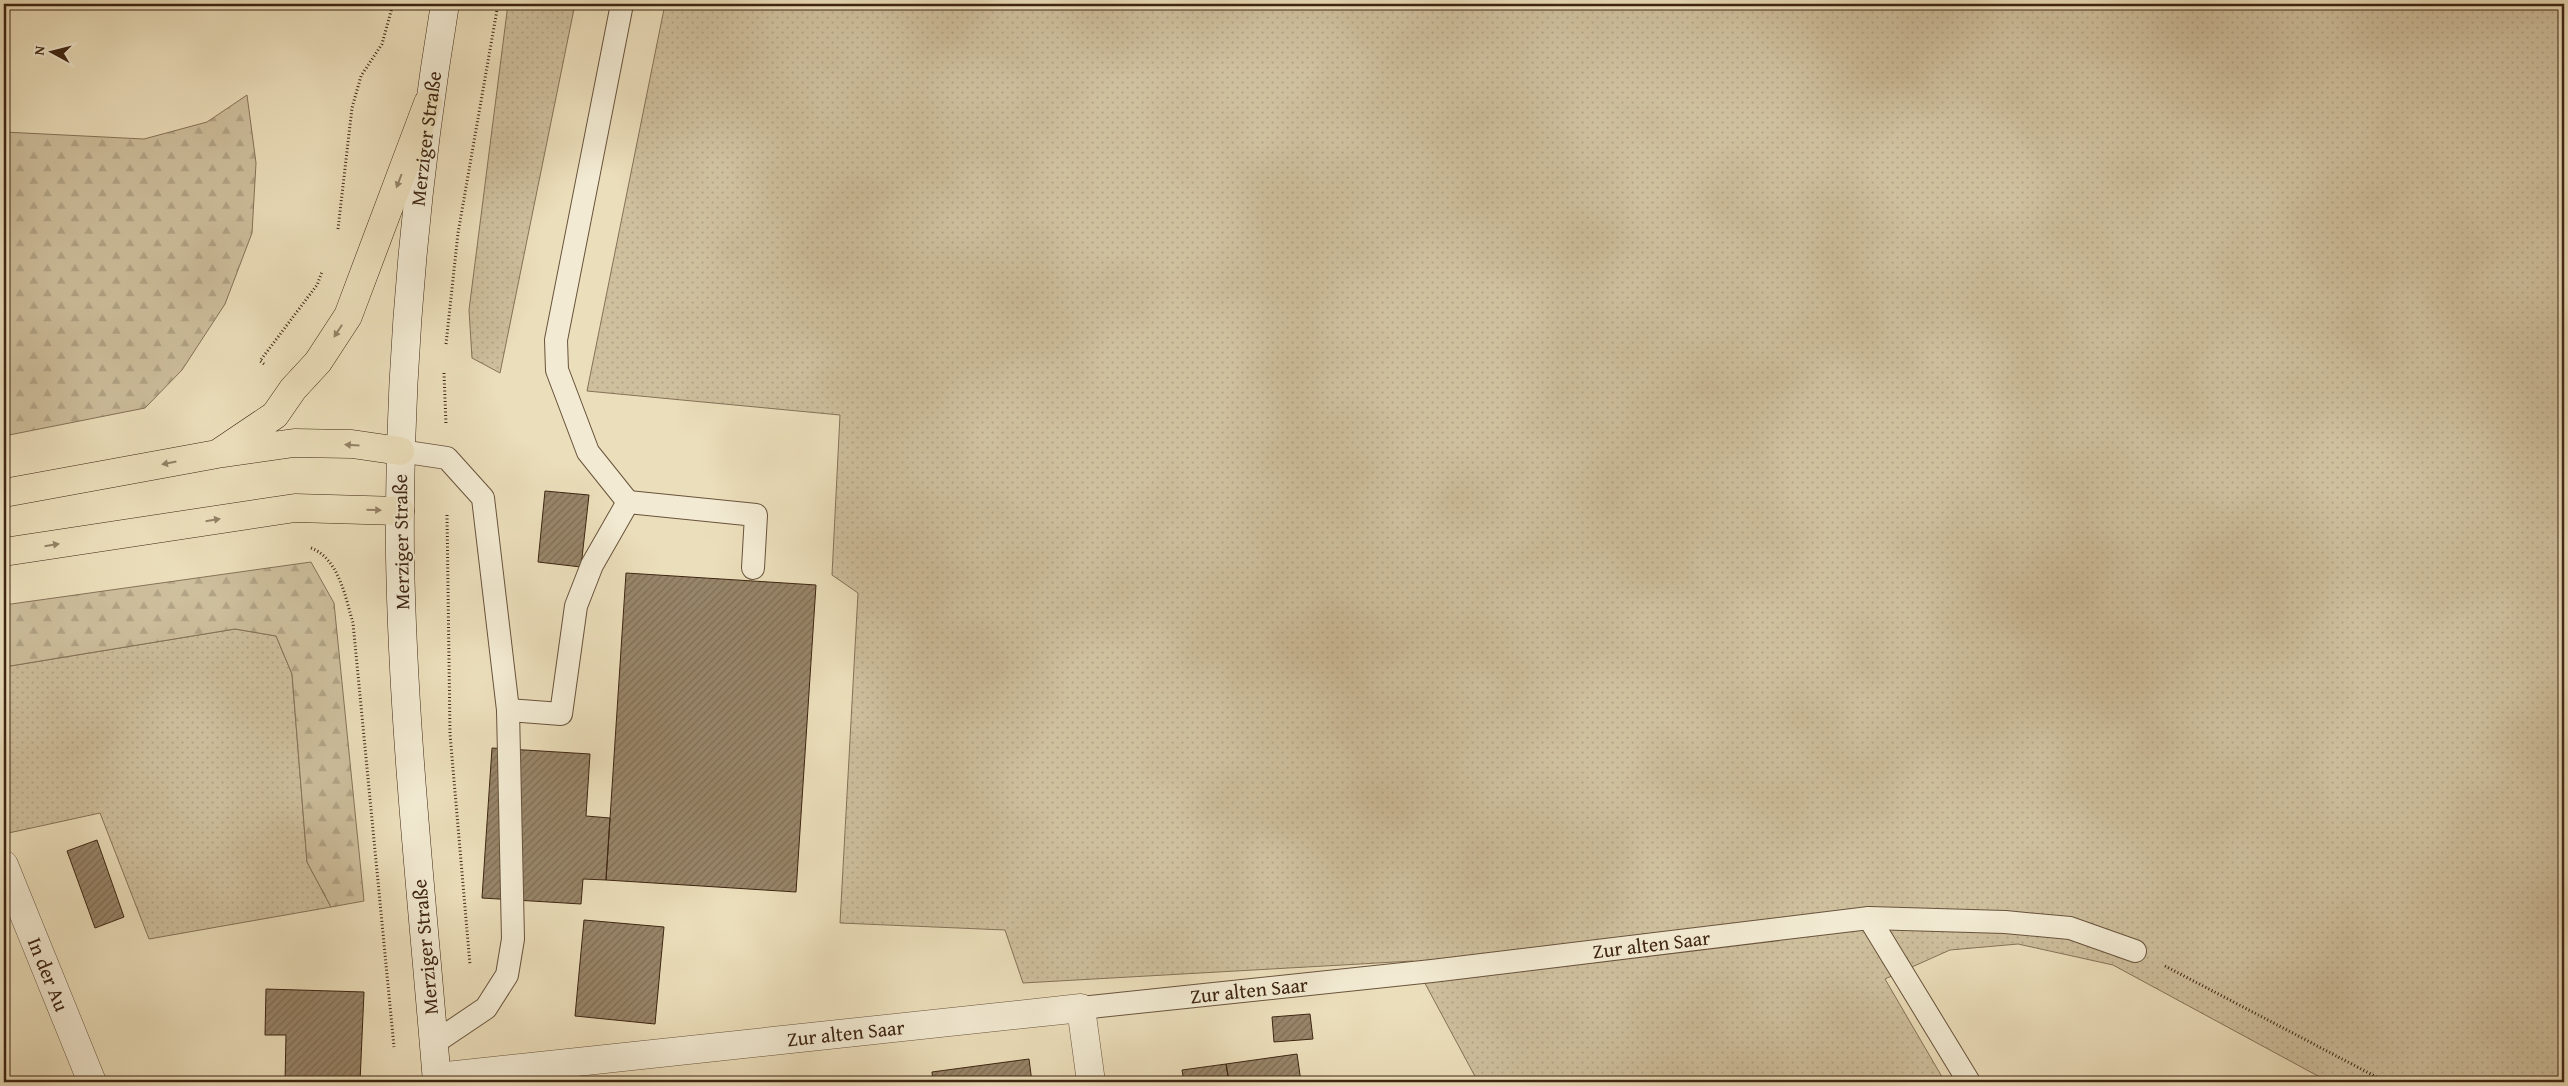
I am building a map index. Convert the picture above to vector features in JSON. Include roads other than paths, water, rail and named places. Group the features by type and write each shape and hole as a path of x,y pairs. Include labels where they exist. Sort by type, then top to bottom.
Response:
{"highway":[{"path":"217,454 276,415 293,389 318,362 348,316 428,103"},
{"path":"4,493 217,454 294,443 352,444 400,451"},
{"path":"4,552 295,508 400,511"}],"main road":[{"name":"Merziger Straße","path":"437,1079 420,901 402,615 400,451 406,326 428,103 444,4"},
{"name":"In der Au","path":"4,865 92,1082"},
{"name":"Zur alten Saar","path":"437,1079 1081,1008"},
{"path":"1081,1008 1090,1082"}],"lane":[{"path":"622,4 556,340 557,370 588,452 628,502 756,514 754,568"},
{"path":"400,451 447,458 483,498 508,710 514,939 507,975 486,1008 434,1042"},
{"path":"508,710 561,714 576,606 592,565 628,502"},
{"path":"1869,918 1969,1082"},
{"name":"Zur alten Saar","path":"1081,1008 1432,971 1869,918 2006,922 2070,928 2135,950"}]}
